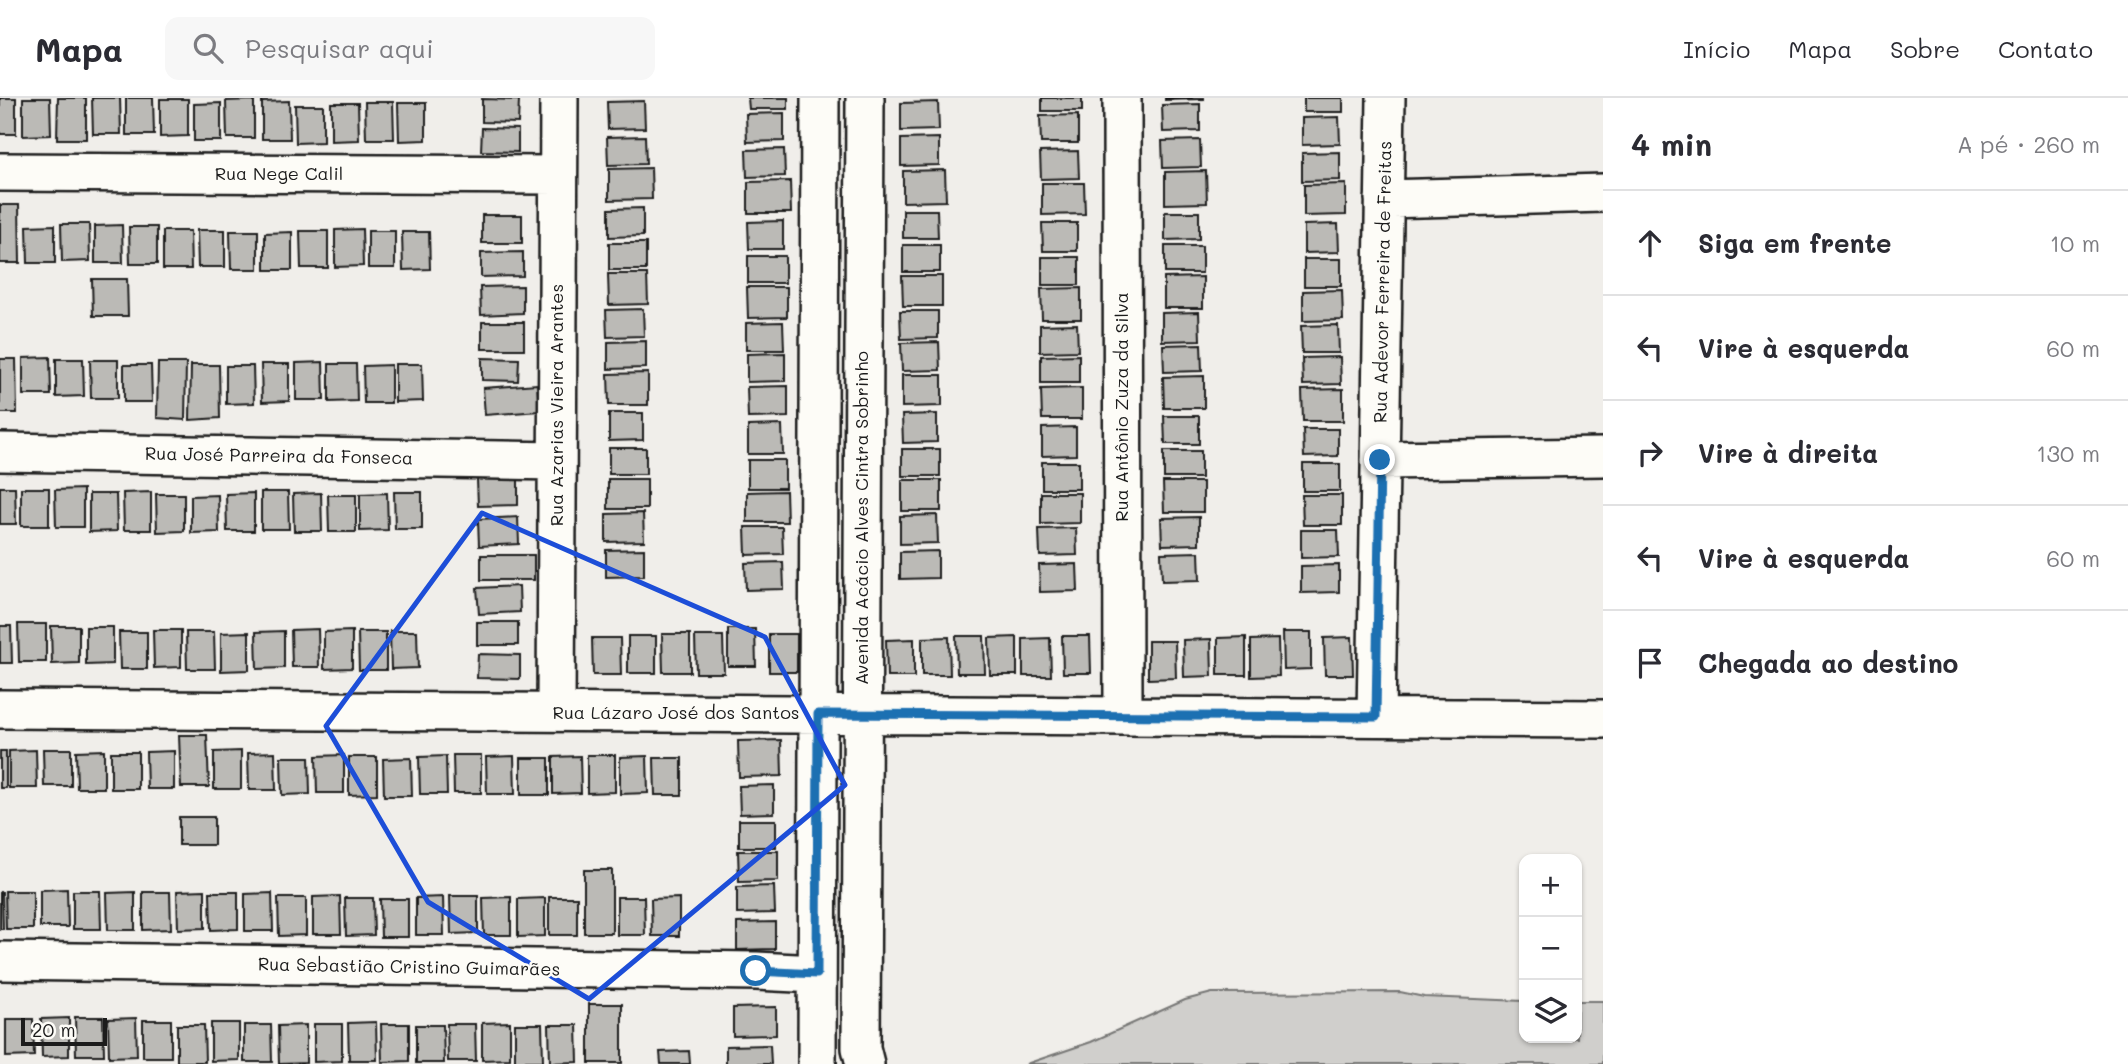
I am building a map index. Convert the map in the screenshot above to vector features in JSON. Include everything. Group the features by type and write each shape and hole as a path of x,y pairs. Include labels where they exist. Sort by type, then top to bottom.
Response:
{"street":[{"name":"Rua Azarias Vieira Arantes","path":"556,712 559,98"},
{"path":"817,1064 820,98"},
{"name":"Avenida Acácio Alves Cintra Sobrinho","path":"853,1059 862,714 865,98"},
{"name":"Rua Antônio Zuza da Silva","path":"1122,98 1123,716"},
{"name":"Rua Adevor Ferreira de Freitas","path":"1376,717 1386,98"},
{"name":"Rua Nege Calil","path":"0,172 558,176"},
{"path":"1384,199 1603,193"},
{"name":"Rua José Parreira da Fonseca","path":"0,452 557,461"},
{"path":"1380,460 1603,457"},
{"name":"Rua Lázaro José dos Santos","path":"0,709 1603,719"},
{"name":"Rua Sebastião Cristino Guimarães","path":"0,961 817,974"}],"highlighted area":[{"path":"482,513 765,637 845,785 589,999 428,902 326,726"}],"shaded area":[{"path":"1400,992 1424,997 1519,1001 1519,1043 1582,1043 1582,1001 1603,1001 1603,1064 1026,1064 1091,1042 1185,1000 1212,993"}],"building":[{"path":"0,98 16,98 16,134 0,134"},
{"path":"23,98 50,98 51,135 23,136"},
{"path":"58,98 86,98 86,139 57,139"},
{"path":"92,98 120,98 121,134 93,134"},
{"path":"126,98 153,98 154,135 126,135"},
{"path":"748,98 788,98 788,109 749,109"},
{"path":"1042,98 1082,98 1082,111 1042,111"},
{"path":"1204,98 1204,99 1165,100"},
{"path":"1304,98 1343,98 1343,112 1304,112"},
{"path":"160,99 188,99 188,136 160,137"},
{"path":"482,99 519,100 518,123 482,122"},
{"path":"254,100 254,138 227,138 226,101"},
{"path":"289,101 290,139 262,139 262,102"},
{"path":"644,101 645,128 608,129 607,102"},
{"path":"365,102 393,102 394,139 366,139"},
{"path":"938,102 939,130 901,131 901,103"},
{"path":"221,103 221,141 194,141 194,104"},
{"path":"331,103 358,103 359,140 331,141"},
{"path":"398,103 426,103 426,140 399,141"},
{"path":"1200,104 1200,131 1163,132 1162,105"},
{"path":"295,105 323,105 323,142 296,143"},
{"path":"784,113 784,141 747,142 746,114"},
{"path":"1078,115 1078,143 1041,143 1040,116"},
{"path":"1339,117 1340,144 1302,145 1302,118"},
{"path":"482,128 518,129 518,152 481,151"},
{"path":"645,136 646,164 608,165 607,137"},
{"path":"939,138 939,165 901,166 901,139"},
{"path":"1200,140 1201,167 1163,168 1162,141"},
{"path":"784,149 785,176 747,177 746,150"},
{"path":"1078,151 1079,178 1041,179 1040,152"},
{"path":"1340,152 1340,180 1302,181 1302,153"},
{"path":"651,168 652,199 609,200 609,169"},
{"path":"945,170 946,201 903,202 903,171"},
{"path":"1206,171 1207,203 1165,204 1165,172"},
{"path":"790,181 791,213 748,213 748,182"},
{"path":"1042,183 1084,183 1085,214 1042,215"},
{"path":"1346,184 1346,215 1304,216 1304,185"},
{"path":"0,205 19,205 20,263 0,263"},
{"path":"643,208 643,236 609,237 609,209"},
{"path":"903,210 937,210 938,238 903,238"},
{"path":"1165,212 1199,212 1199,239 1165,240"},
{"path":"482,215 522,215 522,243 482,243"},
{"path":"783,221 783,249 749,249 748,222"},
{"path":"1042,223 1077,223 1077,251 1043,251"},
{"path":"61,224 89,224 90,261 62,262"},
{"path":"1338,224 1339,252 1304,253 1304,225"},
{"path":"55,225 55,263 28,263 27,226"},
{"path":"122,225 123,263 95,263 95,226"},
{"path":"129,227 157,227 157,264 130,264"},
{"path":"362,229 363,266 335,267 335,230"},
{"path":"197,230 225,230 225,267 198,267"},
{"path":"163,231 190,231 191,269 163,269"},
{"path":"230,231 258,231 258,269 231,269"},
{"path":"300,231 328,231 328,268 301,268"},
{"path":"368,231 395,231 395,268 368,268"},
{"path":"292,232 292,270 265,270 265,233"},
{"path":"402,232 429,232 430,269 403,270"},
{"path":"609,243 646,243 646,270 609,270"},
{"path":"903,245 940,245 940,272 903,272"},
{"path":"1165,246 1202,246 1202,273 1165,273"},
{"path":"523,252 523,276 481,277 481,253"},
{"path":"748,256 785,256 785,283 748,283"},
{"path":"1042,257 1079,257 1079,285 1042,285"},
{"path":"1304,259 1341,259 1341,286 1304,286"},
{"path":"608,274 647,274 648,304 609,305"},
{"path":"902,276 942,276 942,306 903,306"},
{"path":"1203,277 1203,308 1164,308 1164,278"},
{"path":"92,279 127,279 128,316 93,316"},
{"path":"523,286 523,313 481,315 480,287"},
{"path":"747,287 787,287 787,317 748,318"},
{"path":"1081,288 1081,319 1042,319 1041,289"},
{"path":"1342,290 1343,320 1303,321 1303,291"},
{"path":"643,309 644,336 607,337 606,310"},
{"path":"900,311 938,311 938,338 901,339"},
{"path":"1199,312 1200,340 1162,341 1162,313"},
{"path":"482,322 524,322 524,349 482,349"},
{"path":"783,322 784,350 746,350 746,323"},
{"path":"1077,324 1078,351 1040,352 1040,325"},
{"path":"1338,325 1339,353 1302,353 1301,326"},
{"path":"646,341 646,368 608,369 608,342"},
{"path":"939,342 940,370 902,371 901,343"},
{"path":"1201,344 1202,371 1164,372 1163,345"},
{"path":"785,353 785,381 747,382 747,354"},
{"path":"1079,355 1079,383 1041,383 1041,356"},
{"path":"50,357 51,395 23,395 23,358"},
{"path":"1340,357 1341,384 1303,385 1302,358"},
{"path":"482,358 519,359 518,381 482,380"},
{"path":"0,359 16,359 17,413 0,413"},
{"path":"56,359 83,359 84,396 56,397"},
{"path":"90,360 118,360 118,398 91,398"},
{"path":"323,362 324,400 296,400 296,363"},
{"path":"158,363 186,363 185,420 157,418"},
{"path":"261,364 289,364 289,401 262,402"},
{"path":"329,364 356,364 357,401 329,402"},
{"path":"395,364 422,364 423,401 395,402"},
{"path":"124,365 151,365 152,402 124,402"},
{"path":"191,365 219,365 220,418 190,420"},
{"path":"391,365 391,403 364,403 363,366"},
{"path":"226,366 253,366 254,403 226,404"},
{"path":"648,373 648,405 609,405 608,374"},
{"path":"902,375 942,375 942,406 902,407"},
{"path":"1204,376 1204,408 1164,408 1163,377"},
{"path":"537,384 539,411 485,415 483,388"},
{"path":"788,386 788,417 748,418 747,387"},
{"path":"1082,388 1082,419 1042,419 1041,389"},
{"path":"1343,389 1343,421 1303,421 1302,390"},
{"path":"609,413 643,413 643,440 609,441"},
{"path":"937,414 937,442 903,443 902,415"},
{"path":"1164,416 1199,416 1199,444 1165,444"},
{"path":"782,425 783,454 748,454 748,426"},
{"path":"1076,427 1076,455 1042,456 1042,428"},
{"path":"1303,429 1338,429 1338,456 1304,457"},
{"path":"609,448 646,448 646,474 609,474"},
{"path":"902,449 940,449 940,476 902,476"},
{"path":"1164,451 1201,451 1201,478 1164,478"},
{"path":"748,460 785,460 785,488 748,488"},
{"path":"1042,462 1079,462 1079,489 1042,489"},
{"path":"1303,464 1340,464 1340,491 1303,491"},
{"path":"518,478 518,505 478,506 477,479"},
{"path":"608,479 647,479 647,509 608,509"},
{"path":"902,480 941,480 941,511 902,511"},
{"path":"1163,482 1203,482 1203,512 1164,512"},
{"path":"0,487 15,487 16,524 0,524"},
{"path":"21,488 49,488 49,526 21,526"},
{"path":"83,489 83,527 56,527 55,490"},
{"path":"786,491 787,522 747,522 747,492"},
{"path":"151,492 151,530 124,530 123,493"},
{"path":"261,492 288,492 289,529 261,529"},
{"path":"394,492 422,492 422,529 395,529"},
{"path":"254,493 254,531 227,531 226,494"},
{"path":"321,493 322,531 294,531 293,494"},
{"path":"387,493 388,530 360,531 360,494"},
{"path":"1041,493 1080,493 1080,523 1041,524"},
{"path":"89,494 116,494 117,531 89,532"},
{"path":"156,494 184,494 184,531 157,532"},
{"path":"218,495 219,532 191,533 191,496"},
{"path":"328,495 356,495 356,532 329,532"},
{"path":"1302,495 1342,495 1342,525 1303,525"},
{"path":"643,513 644,541 606,542 606,514"},
{"path":"937,515 938,543 900,544 900,516"},
{"path":"518,517 519,544 479,546 478,519"},
{"path":"1199,517 1199,544 1162,545 1161,518"},
{"path":"745,527 782,527 783,554 746,555"},
{"path":"1076,528 1077,555 1040,556 1039,529"},
{"path":"1301,530 1338,530 1339,557 1301,558"},
{"path":"644,549 644,576 606,577 606,550"},
{"path":"938,551 938,578 900,579 900,552"},
{"path":"1199,552 1200,580 1162,581 1161,553"},
{"path":"481,555 534,555 534,580 481,580"},
{"path":"783,562 784,589 746,590 745,563"},
{"path":"1077,564 1078,591 1040,592 1039,565"},
{"path":"1339,565 1339,592 1301,593 1301,566"},
{"path":"519,586 520,612 479,614 477,588"},
{"path":"477,622 518,622 518,645 477,645"},
{"path":"18,624 46,624 46,662 19,662"},
{"path":"0,626 11,626 12,663 0,663"},
{"path":"51,626 79,626 79,663 52,664"},
{"path":"86,627 113,627 113,664 86,665"},
{"path":"318,629 319,667 292,667 291,630"},
{"path":"728,629 755,629 756,666 728,666"},
{"path":"153,630 181,630 181,667 154,668"},
{"path":"284,631 284,668 257,669 256,632"},
{"path":"352,631 352,668 324,669 324,632"},
{"path":"390,631 417,631 418,668 391,669"},
{"path":"119,632 147,632 147,669 120,669"},
{"path":"186,632 214,632 215,669 187,669"},
{"path":"249,632 249,670 221,671 221,633"},
{"path":"358,632 386,632 386,670 359,670"},
{"path":"1283,632 1311,632 1311,669 1284,670"},
{"path":"662,634 690,634 690,672 663,672"},
{"path":"769,634 797,634 797,672 769,672"},
{"path":"628,636 656,636 656,673 628,673"},
{"path":"695,636 723,636 724,673 696,673"},
{"path":"956,636 984,636 985,673 957,673"},
{"path":"1062,636 1090,636 1091,673 1063,673"},
{"path":"949,637 950,675 922,675 922,638"},
{"path":"1017,637 1017,675 990,675 989,638"},
{"path":"1246,637 1246,675 1218,675 1218,638"},
{"path":"1352,637 1353,675 1325,675 1324,638"},
{"path":"592,638 620,638 621,675 593,675"},
{"path":"1050,638 1051,676 1023,676 1023,639"},
{"path":"914,639 914,677 887,677 886,640"},
{"path":"1211,639 1212,676 1184,677 1183,640"},
{"path":"1278,639 1279,676 1251,677 1251,640"},
{"path":"1148,641 1175,641 1176,678 1148,679"},
{"path":"478,654 520,655 520,679 477,678"},
{"path":"179,735 207,735 209,787 181,787"},
{"path":"781,740 782,776 739,777 738,741"},
{"path":"43,749 71,749 71,786 44,786"},
{"path":"36,750 37,788 9,788 9,751"},
{"path":"104,750 104,788 77,788 76,751"},
{"path":"0,751 6,751 6,788 0,788"},
{"path":"174,751 174,789 147,789 146,752"},
{"path":"241,751 241,789 214,789 214,752"},
{"path":"111,752 138,752 138,789 111,789"},
{"path":"275,752 276,790 249,790 248,753"},
{"path":"344,755 344,793 317,793 316,756"},
{"path":"453,755 481,755 481,793 454,793"},
{"path":"587,755 615,755 615,792 587,793"},
{"path":"446,756 447,794 420,794 419,757"},
{"path":"514,756 515,794 487,794 486,757"},
{"path":"580,756 581,793 553,794 553,757"},
{"path":"647,756 648,793 620,794 620,757"},
{"path":"281,757 309,757 310,794 282,795"},
{"path":"349,757 377,757 377,794 349,795"},
{"path":"411,758 412,796 384,796 383,759"},
{"path":"521,758 549,758 549,795 521,795"},
{"path":"654,758 682,758 682,795 655,795"},
{"path":"774,785 774,813 740,814 739,786"},
{"path":"179,817 214,817 214,845 179,845"},
{"path":"739,820 776,820 776,847 739,847"},
{"path":"738,851 778,851 778,881 739,882"},
{"path":"584,870 612,870 612,933 584,933"},
{"path":"774,886 775,913 737,914 737,887"},
{"path":"67,889 68,927 40,927 40,890"},
{"path":"205,890 205,928 178,929 177,891"},
{"path":"5,891 33,891 33,929 6,929"},
{"path":"73,891 100,891 101,929 73,929"},
{"path":"2,892 3,929 0,929"},
{"path":"135,892 135,930 108,930 107,893"},
{"path":"143,892 170,892 171,929 143,930"},
{"path":"210,892 238,892 238,929 211,930"},
{"path":"272,893 273,931 245,931 245,894"},
{"path":"340,896 341,934 313,934 313,897"},
{"path":"450,896 478,896 478,933 451,934"},
{"path":"443,897 444,935 416,935 416,898"},
{"path":"511,897 511,935 484,935 483,898"},
{"path":"549,897 577,897 577,935 549,935"},
{"path":"617,897 644,897 645,935 617,935"},
{"path":"278,898 306,898 306,935 279,936"},
{"path":"345,898 373,898 374,935 346,936"},
{"path":"545,898 545,936 518,937 518,899"},
{"path":"679,898 679,936 652,936 651,899"},
{"path":"380,899 408,899 408,937 381,937"},
{"path":"775,922 775,949 737,950 737,923"},
{"path":"589,1004 622,1004 622,1063 589,1063"},
{"path":"776,1007 776,1035 733,1036 733,1008"},
{"path":"75,1017 103,1017 104,1055 76,1055"},
{"path":"69,1018 69,1056 42,1057 41,1019"},
{"path":"136,1018 137,1056 109,1057 108,1019"},
{"path":"6,1019 33,1019 34,1056 6,1057"},
{"path":"143,1020 171,1020 171,1057 143,1057"},
{"path":"376,1022 377,1060 349,1060 348,1023"},
{"path":"510,1022 510,1059 482,1060 482,1023"},
{"path":"211,1023 239,1023 239,1060 211,1061"},
{"path":"314,1024 342,1024 342,1061 314,1062"},
{"path":"381,1024 409,1024 409,1061 382,1062"},
{"path":"447,1024 475,1024 476,1061 448,1061"},
{"path":"515,1024 542,1024 543,1061 515,1061"},
{"path":"177,1025 204,1025 205,1062 177,1062"},
{"path":"244,1025 271,1025 272,1062 244,1062"},
{"path":"306,1025 306,1063 279,1064 278,1026"},
{"path":"416,1025 443,1025 444,1063 416,1063"},
{"path":"549,1025 577,1025 578,1062 550,1063"},
{"path":"770,1045 771,1064 726,1064 726,1046"},
{"path":"689,1051 690,1064 661,1064 660,1052"}],"route":[{"path":"756,971 817,974 818,714 1376,717 1380,460"}]}
